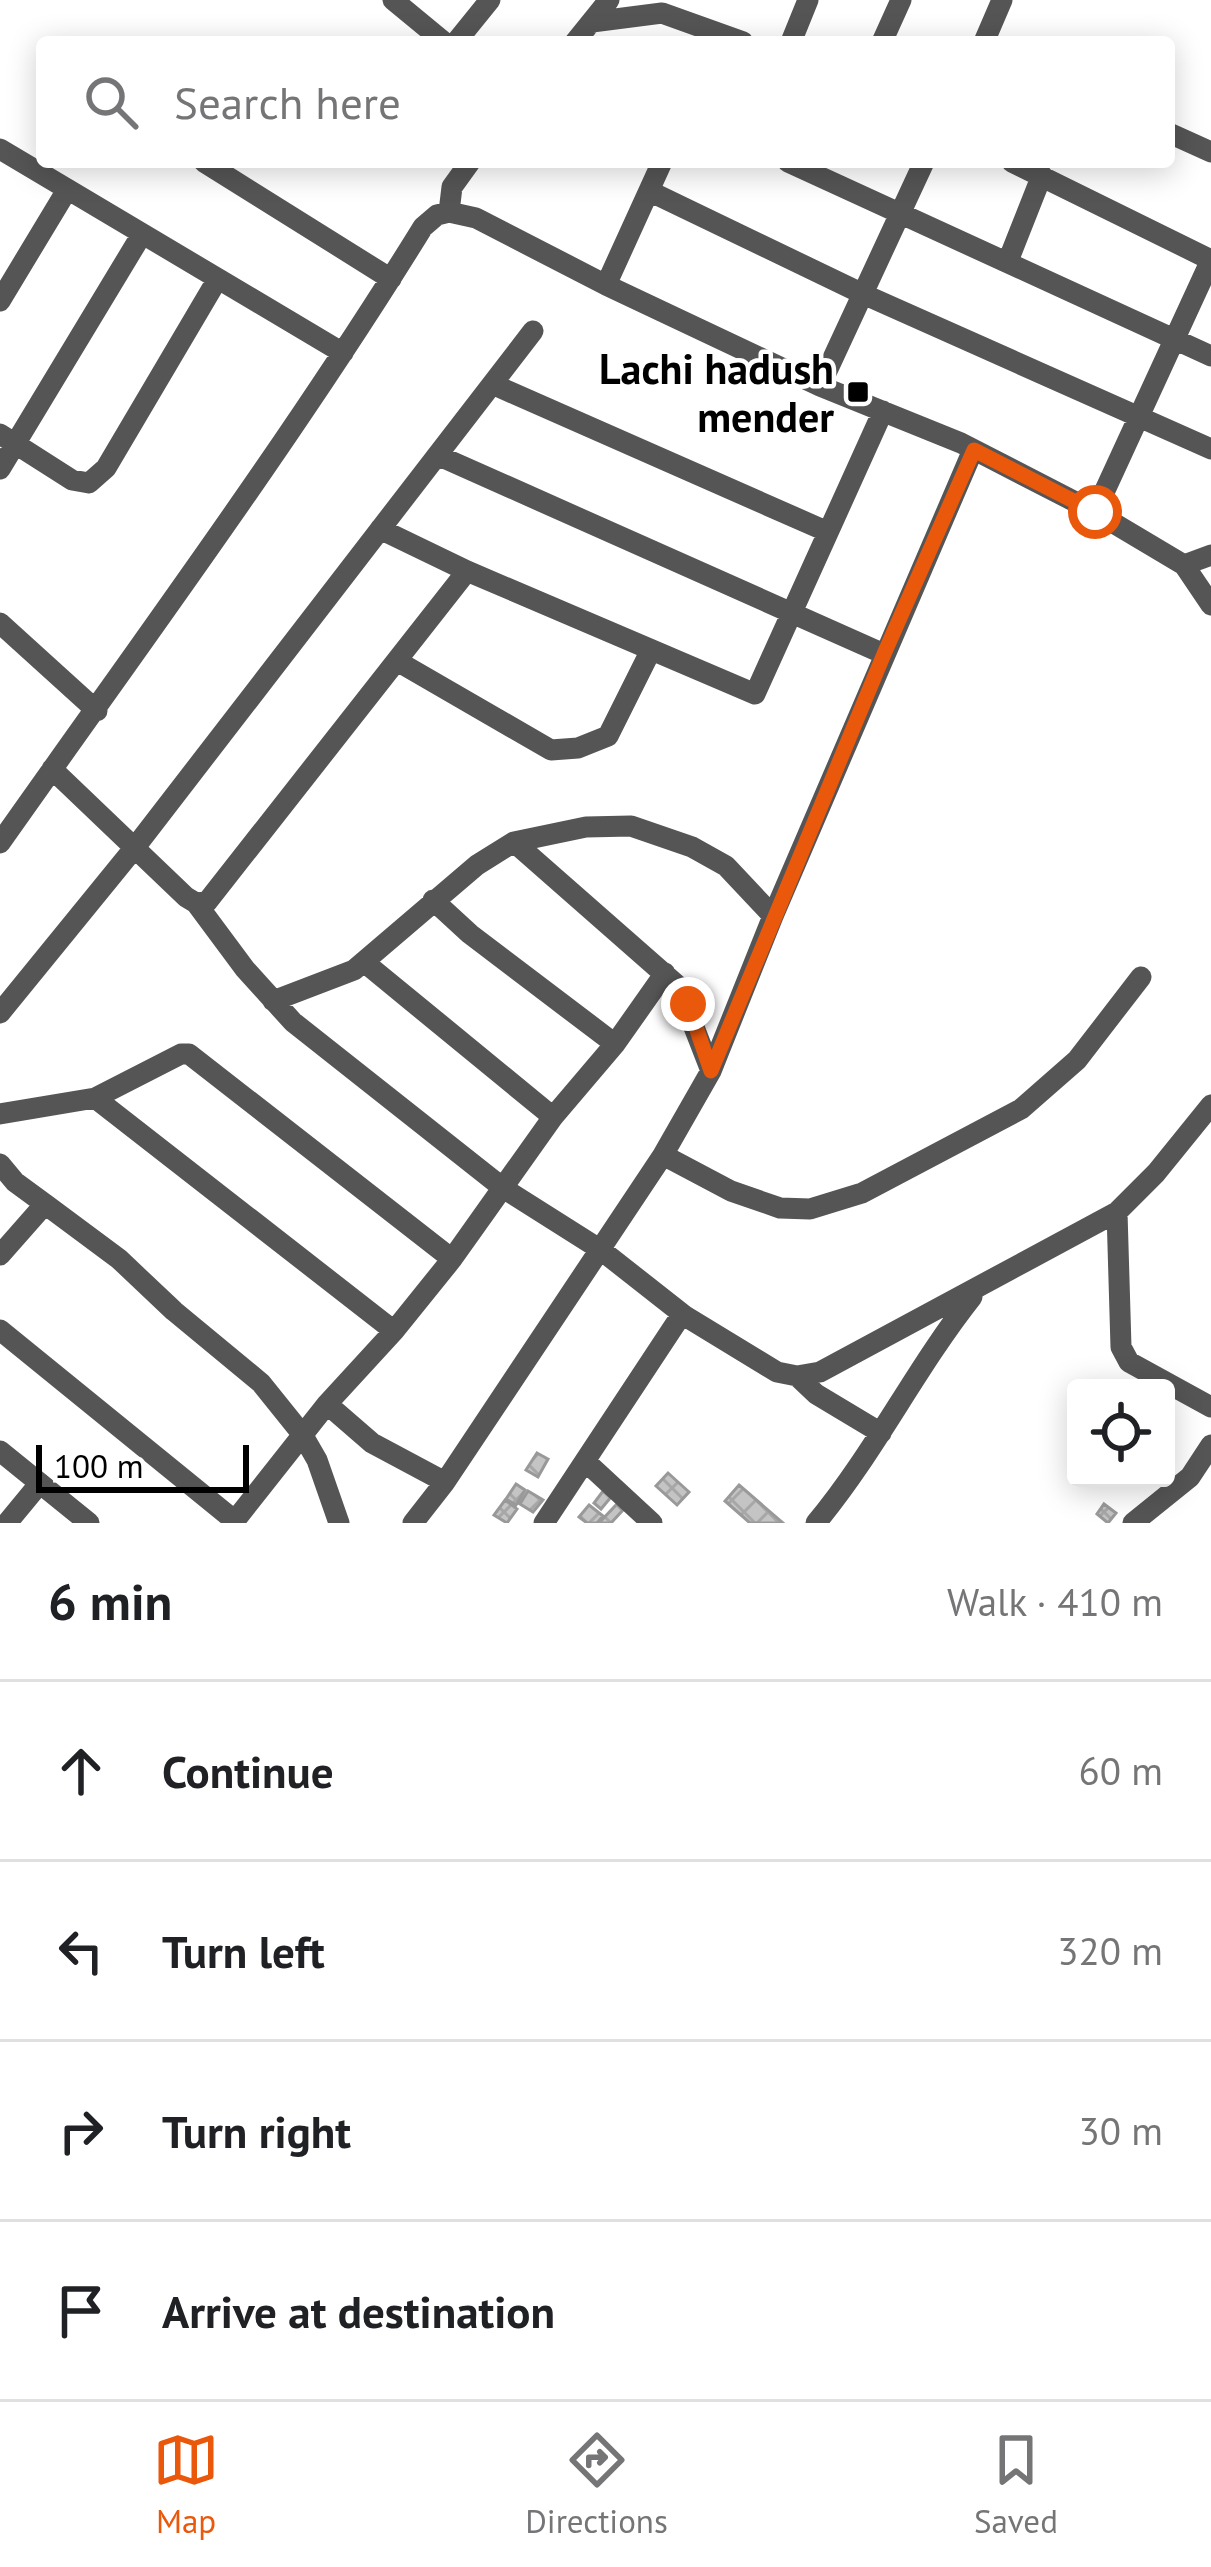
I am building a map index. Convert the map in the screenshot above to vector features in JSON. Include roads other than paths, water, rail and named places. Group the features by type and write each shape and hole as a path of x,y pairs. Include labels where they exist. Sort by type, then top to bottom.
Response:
{"street":[{"path":"393,0 437,36"},
{"path":"461,36 490,0"},
{"path":"580,36 609,0"},
{"path":"793,36 808,0"},
{"path":"885,36 901,0"},
{"path":"986,36 1001,0"},
{"path":"592,22 662,13 708,36"},
{"path":"1175,136 1211,152"},
{"path":"0,149 343,353"},
{"path":"214,168 391,279"},
{"path":"449,212 452,187 466,168"},
{"path":"606,285 660,168"},
{"path":"801,168 1211,356"},
{"path":"820,386 921,168"},
{"path":"1026,168 1211,260 1095,512"},
{"path":"1008,261 1042,175"},
{"path":"0,301 67,190"},
{"path":"650,191 863,293 1211,449"},
{"path":"0,843 97,711 343,353 423,227 449,212 476,218 606,285 820,386 974,450 1095,512 1184,565 1211,605"},
{"path":"0,469 8,438 142,234"},
{"path":"8,438 72,480 89,483 106,468 217,280"},
{"path":"0,1012 136,847 532,331"},
{"path":"492,383 828,532"},
{"path":"380,529 755,694 883,411"},
{"path":"419,1520 663,1156 711,1071 974,450"},
{"path":"437,455 884,654"},
{"path":"1184,565 1211,555"},
{"path":"196,903 207,902 467,571"},
{"path":"0,626 97,711"},
{"path":"397,661 551,750 578,748 608,736 651,650"},
{"path":"52,769 196,903 293,1022 503,1188 601,1250 685,1316 777,1372 797,1376 820,1372 1117,1212 1211,1127"},
{"path":"273,1001 335,979 364,962 476,865 514,842 610,824 656,832 725,866 773,916"},
{"path":"514,842 678,986 711,1071"},
{"path":"433,900 470,934 615,1044"},
{"path":"364,962 553,1118"},
{"path":"0,1330 234,1522 302,1434 452,1259 665,973"},
{"path":"663,1156 731,1191 780,1208 828,1205 862,1193 1021,1109 1077,1060 1141,977"},
{"path":"0,1114 95,1098 181,1054 195,1057 452,1259"},
{"path":"95,1098 394,1331"},
{"path":"1156,1173 1211,1105"},
{"path":"0,1164 15,1182 118,1259 261,1383 317,1460 339,1523"},
{"path":"0,1255 44,1204"},
{"path":"1117,1212 1120,1346 1129,1362 1211,1408"},
{"path":"816,1523 881,1433 933,1346 980,1287"},
{"path":"544,1523 685,1316"},
{"path":"797,1376 816,1394 881,1433"},
{"path":"327,1404 372,1443 445,1482"},
{"path":"1133,1523 1190,1477 1211,1445"},
{"path":"0,1451 89,1523"},
{"path":"586,1462 652,1523"},
{"path":"7,1523 40,1483"}],"place":[{"name":"Lachi hadush mender","path":"858,392"}]}
